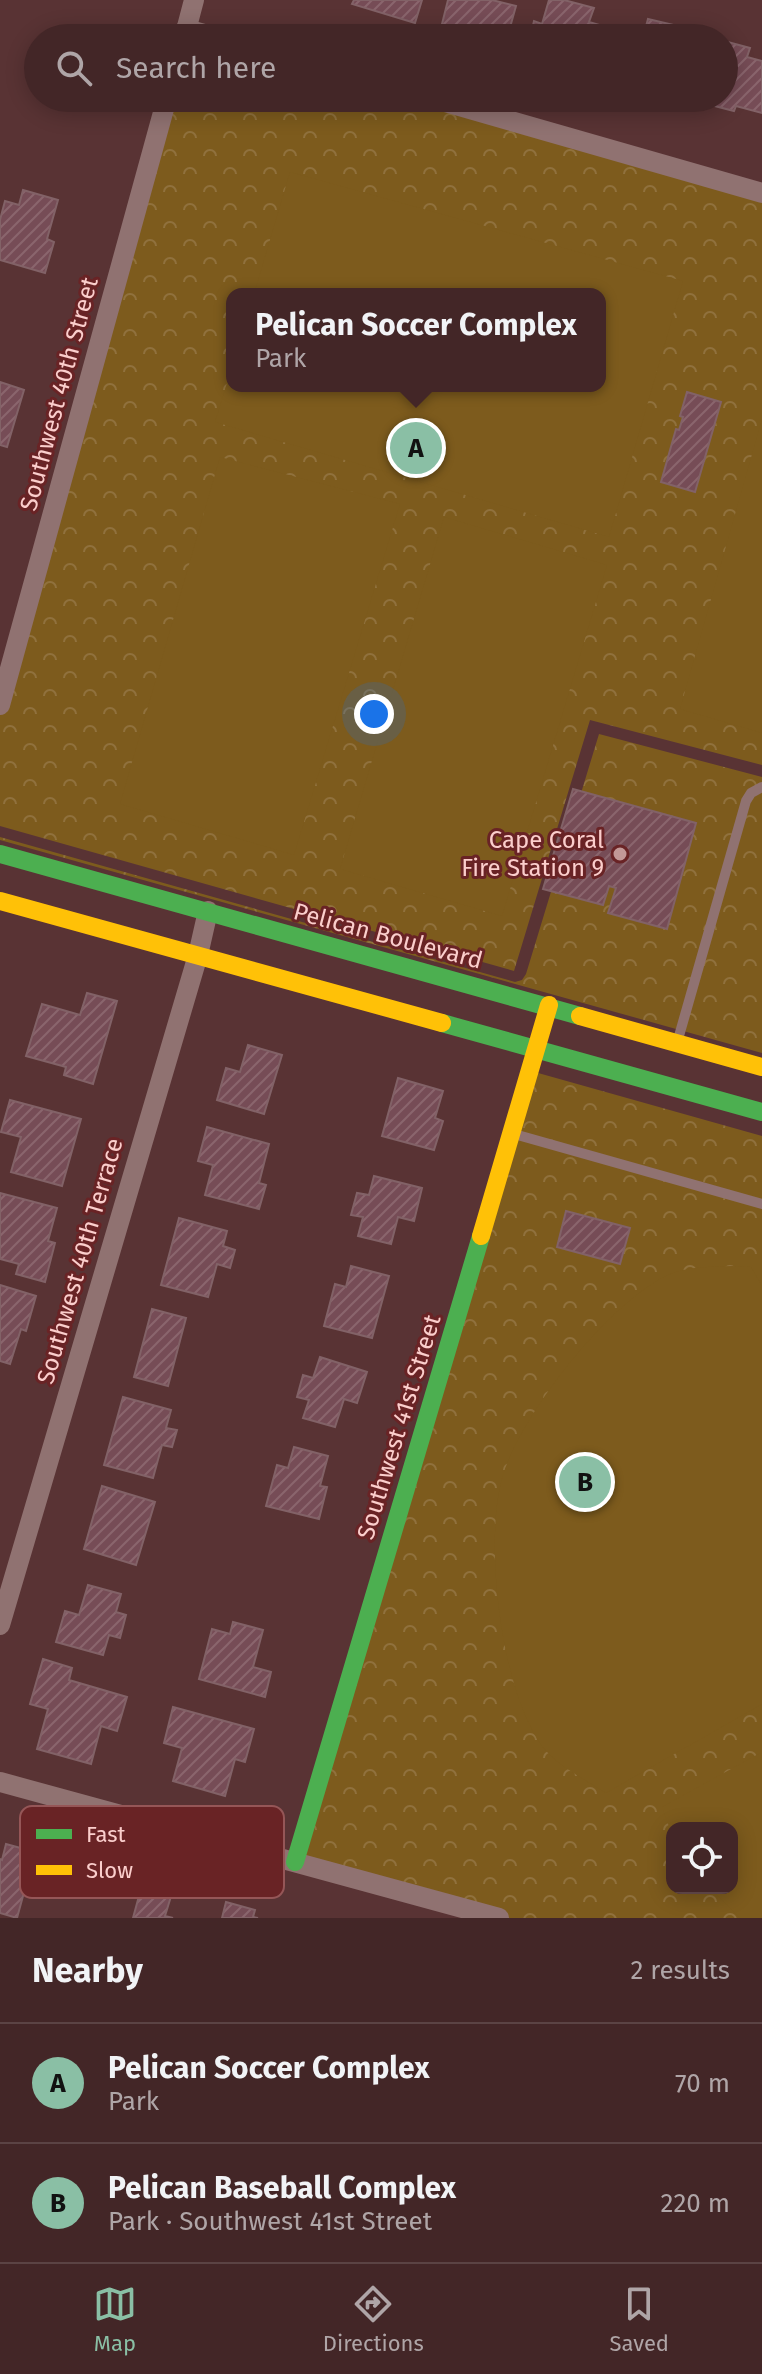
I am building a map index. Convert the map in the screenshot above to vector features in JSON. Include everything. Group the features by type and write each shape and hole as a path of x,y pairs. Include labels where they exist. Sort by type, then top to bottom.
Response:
{"street":[{"path":"188,24 194,0"},
{"name":"Southwest 40th Street","path":"0,705 163,112"},
{"path":"480,112 762,193"},
{"name":"Pelican Boulevard","path":"0,854 762,1067"},
{"path":"0,901 762,1112"},
{"name":"Southwest 40th Terrace","path":"0,1625 198,955 208,911"},
{"name":"Southwest 41st Street","path":"295,1862 549,1005"},
{"path":"0,1782 88,1806"},
{"path":"284,1859 499,1918"}],"lane":[{"path":"677,1044 746,801 751,793 762,787"},
{"path":"512,1133 762,1204"}],"green space":[{"path":"163,112 479,112 762,192 762,765 590,720 514,971 0,826 0,705"},
{"path":"290,172 683,281 609,537 215,422 226,386 226,392 606,392 606,288 256,288"},
{"path":"762,419 762,733 680,709"},
{"path":"220,457 400,504 294,855 120,804"},
{"path":"444,517 607,565 502,916 340,869"},
{"path":"599,734 762,777 762,1053 0,840 0,837 515,982 522,980 526,974"},
{"path":"531,1071 762,1136 762,1918 499,1918 295,1862"},
{"path":"751,1267 762,1286 762,1704 606,1793 548,1753 528,1721 516,1689 506,1653 496,1575 497,1503 503,1475 513,1450 548,1392 618,1310 666,1276 682,1270"},
{"path":"762,1752 762,1918 740,1918 716,1894 738,1894 738,1822 667,1822 662,1807"}],"building":[{"path":"354,0 422,0 415,23 352,4"},
{"path":"448,0 492,0 516,6 511,24 442,24"},
{"path":"549,0 564,0 594,8 589,22 596,24 542,24"},
{"path":"648,19 669,24 647,24"},
{"path":"738,45 750,48 747,57 762,61 762,113 738,107"},
{"path":"23,190 58,200 47,239 54,242 45,273 0,260 0,220 5,201 19,205"},
{"path":"0,382 24,390 7,447 0,445"},
{"path":"687,392 721,402 695,492 661,482 676,429 679,430 683,417 680,416"},
{"name":"Cape Coral Fire Station 9","path":"573,789 696,823 667,929 608,913 616,888 609,886 603,905 543,889"},
{"path":"87,993 117,1001 93,1084 64,1075 66,1067 26,1056 42,1004 80,1015"},
{"path":"248,1045 282,1055 264,1114 217,1100 226,1068 240,1072"},
{"path":"398,1078 443,1091 435,1118 443,1121 434,1150 382,1136"},
{"path":"10,1100 81,1119 62,1186 11,1172 21,1137 1,1132"},
{"path":"207,1127 269,1144 259,1183 266,1185 259,1209 205,1195 213,1165 198,1161"},
{"path":"374,1176 422,1188 414,1221 398,1217 391,1244 358,1236 363,1217 351,1215 357,1193 369,1195"},
{"path":"0,1193 57,1208 48,1241 55,1243 45,1282 16,1274 19,1264 0,1259"},
{"path":"566,1211 630,1228 620,1264 557,1247"},
{"path":"179,1218 227,1231 223,1246 235,1250 230,1268 217,1264 208,1297 161,1285"},
{"path":"351,1266 389,1276 372,1338 324,1326 335,1284 346,1287"},
{"path":"0,1285 36,1296 26,1331 21,1329 10,1364 0,1361"},
{"path":"152,1309 186,1318 168,1386 134,1377"},
{"path":"320,1357 367,1372 357,1403 344,1399 335,1427 303,1418 309,1400 297,1397 303,1375 313,1378"},
{"path":"123,1397 171,1410 166,1428 177,1430 172,1447 162,1445 153,1478 104,1465"},
{"path":"294,1447 328,1456 320,1486 327,1487 319,1519 266,1506 277,1465 288,1468"},
{"path":"102,1486 155,1502 136,1565 84,1549"},
{"path":"88,1585 121,1594 116,1612 126,1615 120,1638 109,1635 103,1655 56,1642 65,1611 79,1615"},
{"path":"233,1622 263,1630 253,1667 271,1672 265,1697 199,1679 212,1629 230,1634"},
{"path":"43,1659 72,1668 69,1680 127,1697 117,1731 101,1726 91,1764 37,1749 48,1709 30,1704"},
{"path":"173,1707 254,1729 245,1762 235,1759 225,1796 173,1781 182,1748 164,1743"},
{"path":"6,1844 20,1848 20,1898 22,1898 17,1918 0,1913 2,1860"},
{"path":"138,1898 170,1898 165,1916 173,1918 133,1918"},
{"path":"226,1902 255,1910 253,1917 258,1918 222,1918"}],"traffic: fast":[{"path":"0,854 580,1016"},
{"path":"442,1023 762,1112"},
{"path":"295,1862 481,1236"}],"traffic: slow":[{"path":"0,901 442,1023"},
{"path":"481,1236 549,1005"},
{"path":"580,1016 762,1067"}],"place":[{"name":"Pelican Soccer Complex","path":"416,448"},
{"name":"Cape Coral Fire Station 9","path":"620,854"},
{"name":"Pelican Baseball Complex","path":"585,1482"}]}
